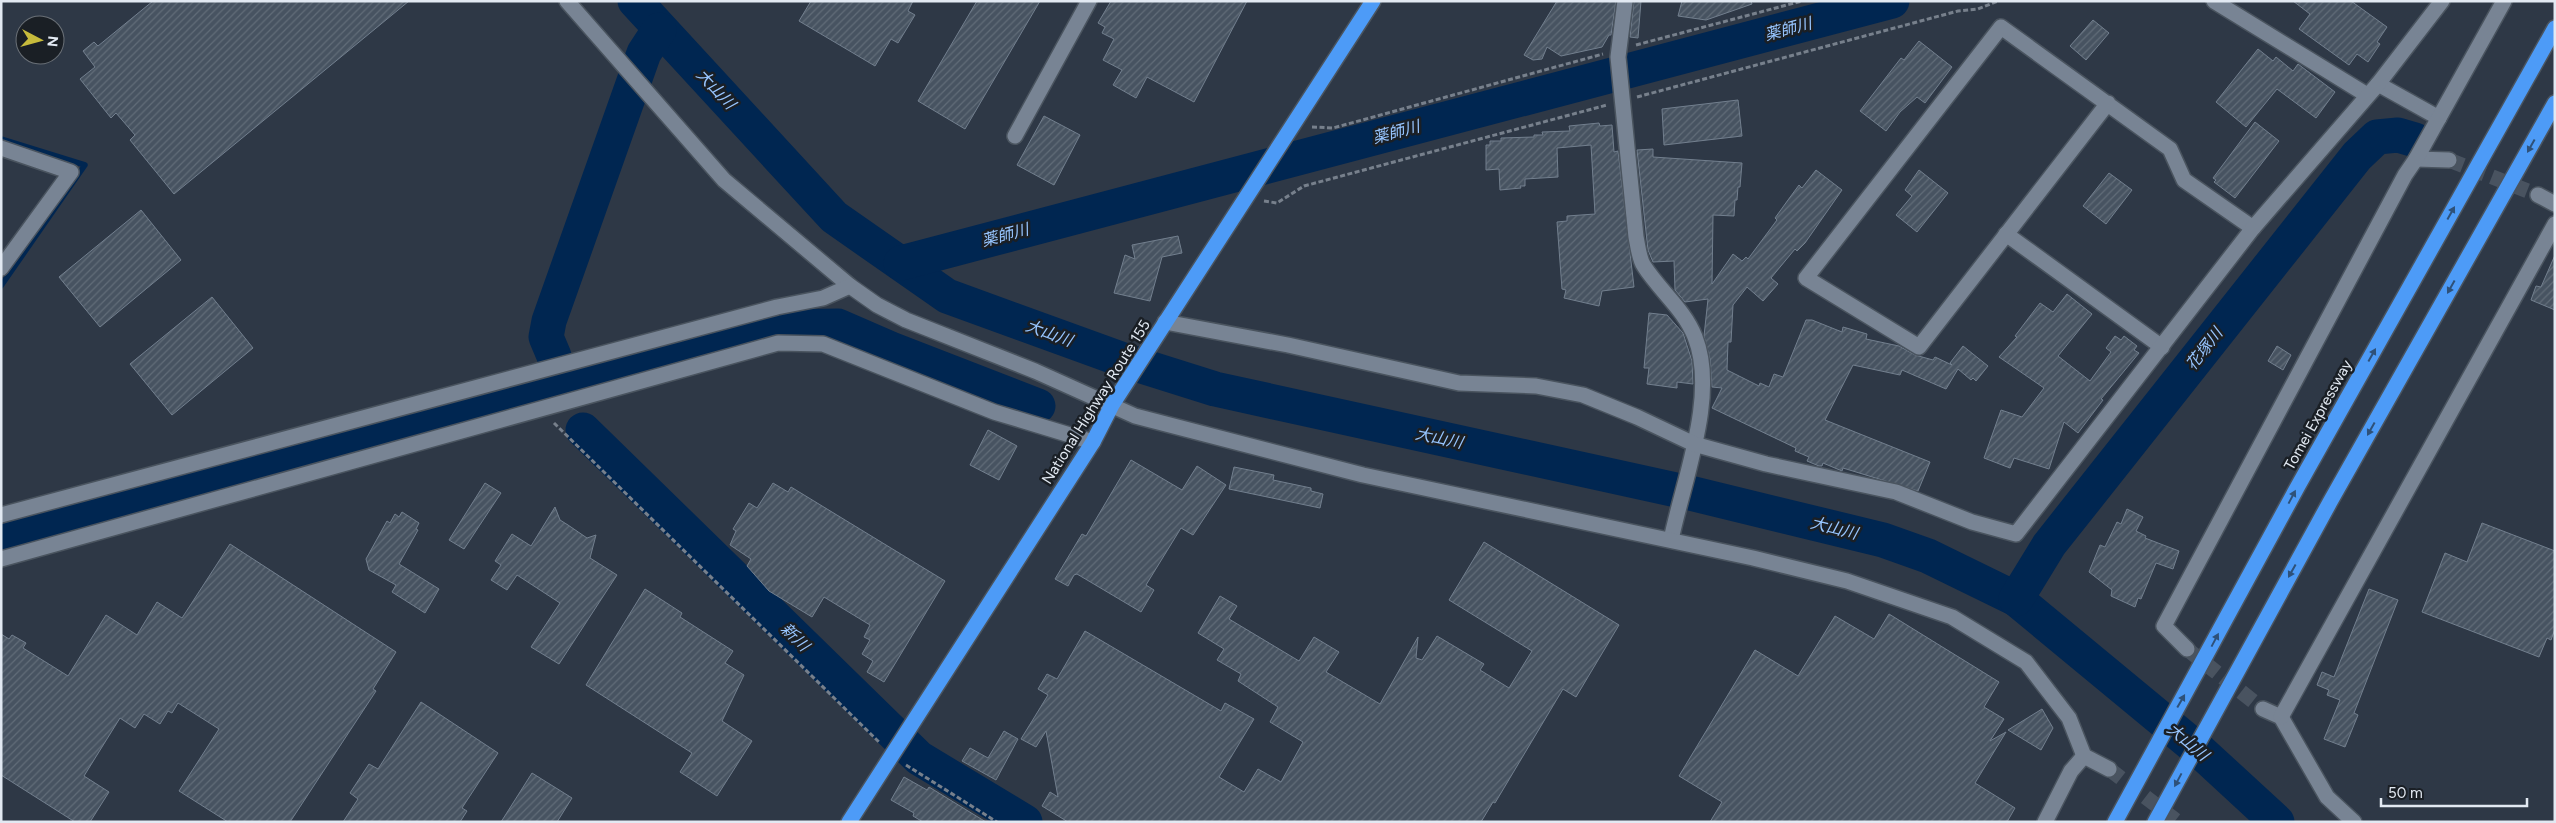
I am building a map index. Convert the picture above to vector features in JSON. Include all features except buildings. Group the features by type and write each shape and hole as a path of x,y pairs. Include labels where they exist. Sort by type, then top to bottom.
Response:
{"highway":[{"name":"National Highway Route 155","path":"849,822 1093,442 1112,405 1373,1"},
{"name":"Tomei Expressway","path":"2115,822 2308,469 2555,28"},
{"path":"2155,822 2555,103"}],"street":[{"path":"567,1 724,180 850,286 877,305 906,320 1035,371 1135,416 1363,475 1671,540 1847,581 1952,617 2026,662 2069,718 2084,756 2109,769"},
{"path":"1015,136 1089,1"},
{"path":"1626,1 1618,53 1636,237 1642,265 1678,307 1696,338 1704,378 1701,415 1671,540"},
{"path":"2214,1 2367,95"},
{"path":"1166,322 1288,345 1459,383 1536,386 1583,395 1692,449 1896,492 1972,522 2016,534 2253,228 2378,84 2442,1"},
{"path":"2187,648 2164,626 2405,174 2416,159 2504,1"},
{"path":"2108,103 1919,348 1806,278 2001,27 2108,103 2170,149 2184,180 2253,228"},
{"path":"2378,84 2439,118"},
{"path":"1,148 71,172 1,268"},
{"path":"2416,159 2449,160"},
{"path":"2538,196 2555,204"},
{"path":"2281,718 2555,224"},
{"path":"2006,234 2162,347"},
{"path":"1,515 777,307 823,298 850,286"},
{"path":"1,559 778,343 823,344 994,412 1093,442"},
{"path":"2263,709 2281,718 2327,797 2354,822"},
{"path":"2045,822 2071,771 2084,756"}],"path":[{"path":"1292,127 1333,128 1618,53 1802,1"},
{"path":"540,409 892,755 997,822"}],"waterway":[{"name":"大山川","path":"635,1 834,217 947,296 1126,361 1215,389 1690,493 1883,540 1928,556 2016,599 2201,752 2277,822"},
{"name":"薬師川","path":"901,263 1892,1"},
{"path":"554,356 546,337 549,321 644,53 659,30"},
{"name":"花塚川","path":"2016,599 2049,545 2357,156 2377,137 2398,135 2415,140"},
{"path":"1,139 85,165 1,286"},
{"path":"1,539 781,327 838,326 891,349 1038,406"},
{"name":"新川","path":"583,430 919,758 1025,822"}],"tunnel":[{"path":"2449,160 2538,195"},
{"path":"2187,649 2263,709"},
{"path":"2109,769 2178,822"}]}
